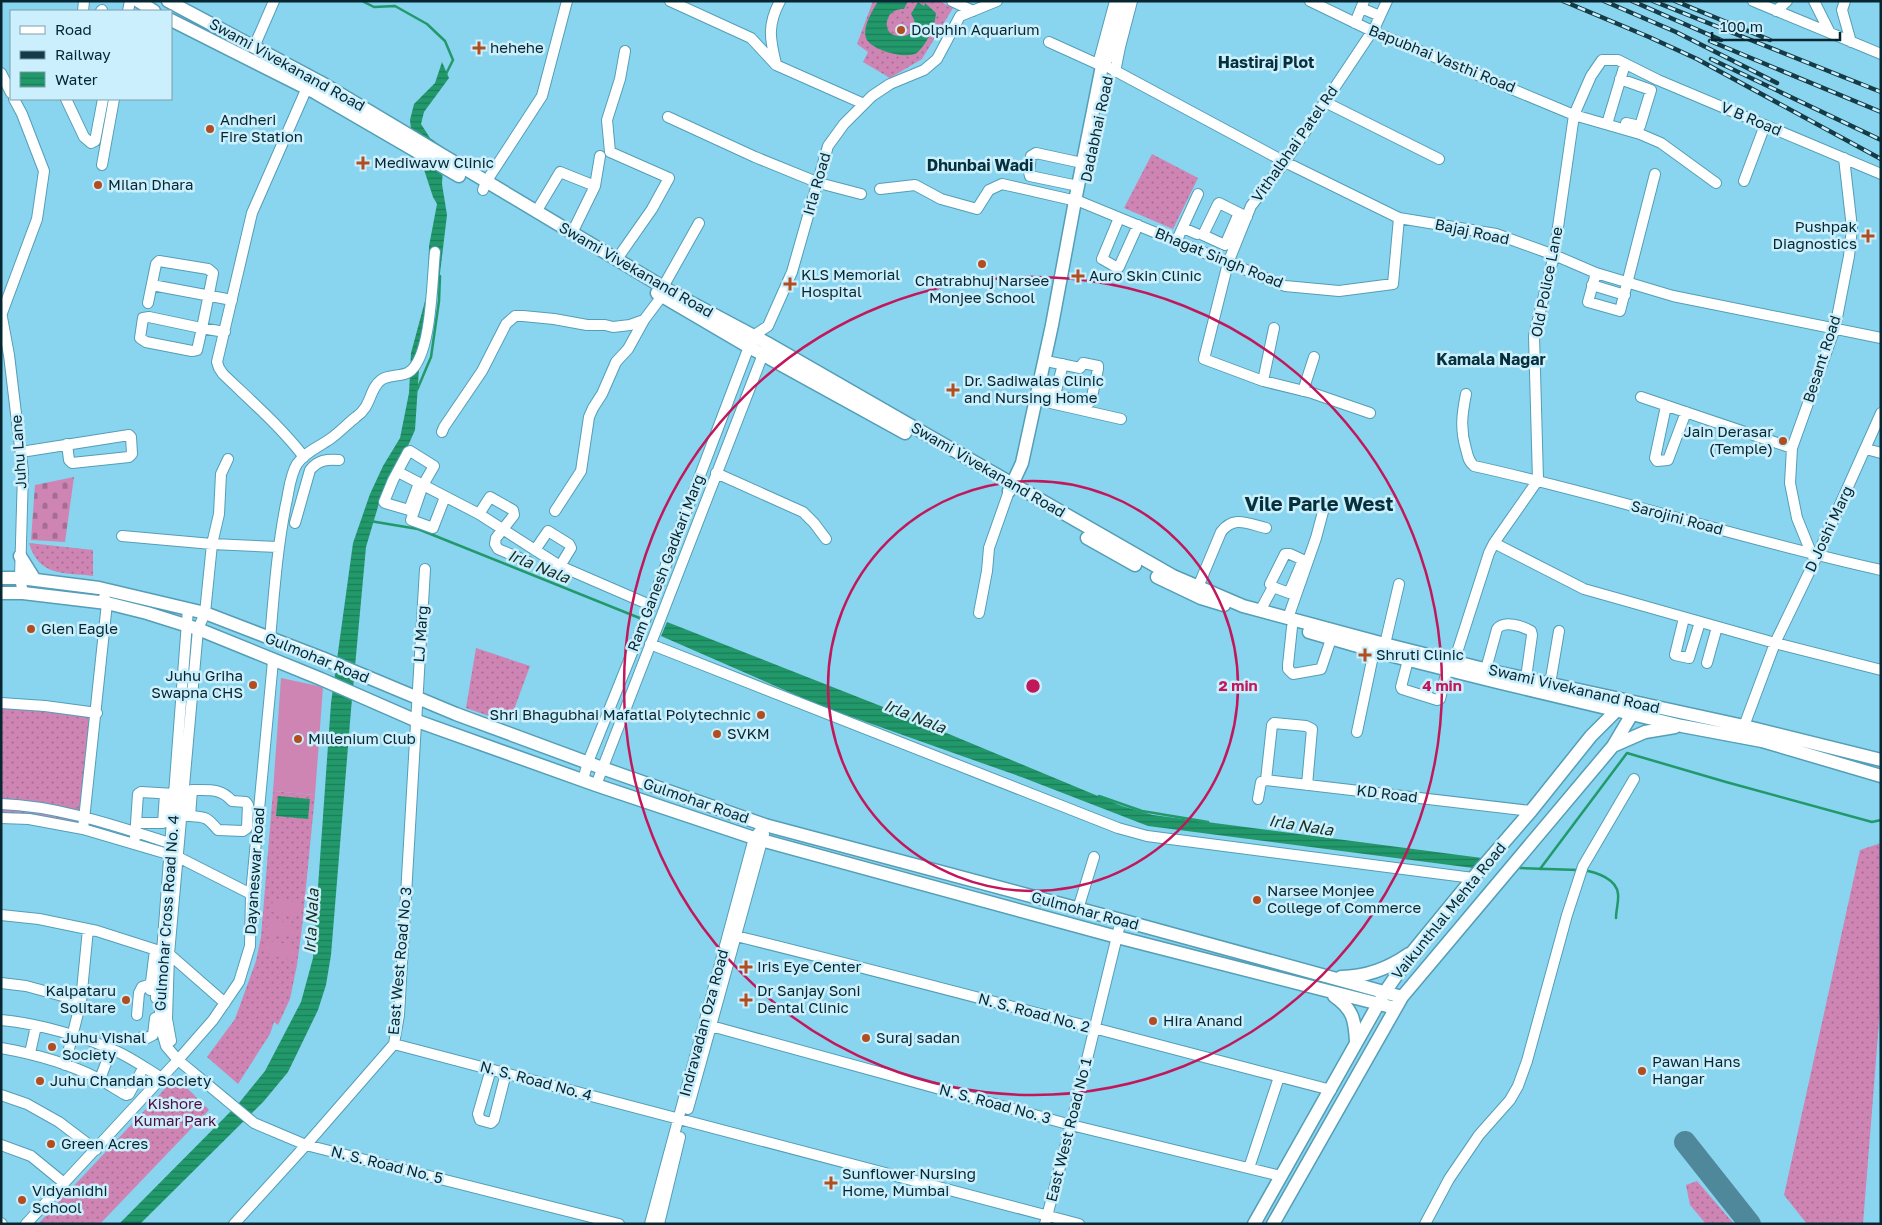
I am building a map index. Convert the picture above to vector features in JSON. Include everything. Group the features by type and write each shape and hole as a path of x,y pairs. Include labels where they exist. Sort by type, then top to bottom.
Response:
{"main road":[{"path":"138,1 152,10"},
{"name":"Swami Vivekanand Road","path":"168,1 254,47 411,149 452,166"},
{"path":"1107,65 1125,1"},
{"name":"Swami Vivekanand Road","path":"172,20 309,83 408,133 452,166 663,292 1012,491 1104,548 1173,586 1201,598 1376,648 1617,710"},
{"name":"Dadabhai Road","path":"1012,491 1027,464 1057,363 1078,201 1075,185 1107,65"},
{"name":"Dadabhai Road","path":"1012,491 1022,463 1107,65"},
{"name":"Swami Vivekanand Road","path":"485,186 572,233 617,260 663,292"},
{"name":"Swami Vivekanand Road","path":"1012,491 1105,538 1173,576 1243,606 1290,622 1331,639 1376,648 1408,660 1451,667 1486,669 1526,678 1633,708 1682,726 1762,741 1881,776"},
{"path":"20,556 35,580"},
{"name":"Gulmohar Road","path":"1,578 20,578 99,588 205,613 270,640 322,658 417,698 602,768 765,825 1329,977 1398,1003"},
{"name":"Gulmohar Road","path":"1,593 23,593 107,603 147,613 192,628 320,678 416,721 596,785 759,839 1206,960 1324,990 1382,998"},
{"path":"1588,703 1596,715 1597,722 1591,736"},
{"name":"Swami Vivekanand Road","path":"1633,708 1744,726 1881,760"},
{"name":"Vaikunthlal Mehta Road","path":"1254,1224 1331,1090 1356,1042 1414,950 1531,811 1591,736 1617,710 1633,708"},
{"name":"Vaikunthlal Mehta Road","path":"1273,1224 1398,1003 1613,746 1633,708"},
{"path":"1613,746 1645,732 1682,726"},
{"path":"1576,755 1594,769"},
{"path":"1206,960 1210,944"},
{"path":"1329,977 1346,977 1372,972 1399,961 1414,950"},
{"path":"1324,990 1346,1004 1352,1015 1356,1042"}],"street":[{"path":"254,47 274,1"},
{"path":"485,186 542,96 567,1"},
{"path":"670,1 751,38 776,65 864,104"},
{"path":"776,65 770,37 774,13 780,1"},
{"path":"952,1 973,11"},
{"name":"Irla Road","path":"768,326 792,272 819,183 828,146 844,124 872,96 890,84 924,70 937,59 960,16 997,1"},
{"path":"1107,65 1115,1"},
{"path":"1107,65 1120,47 1132,1"},
{"name":"Bapubhai Vasthi Road","path":"1310,1 1372,31 1574,115"},
{"name":"Vithalbhai Patel Rd","path":"1263,381 1204,359 1236,231 1243,215 1285,162 1372,31 1388,1"},
{"path":"1753,1 1881,54"},
{"path":"1776,11 1788,1"},
{"path":"1814,1 1830,33"},
{"path":"1846,1 1842,10 1851,42"},
{"path":"1355,23 1362,5 1380,16"},
{"name":"Bajaj Road","path":"1049,42 1107,65 1285,162 1399,218 1496,234 1554,255 1596,273 1673,296 1881,338"},
{"path":"617,260 652,208 669,178 610,152 607,120 620,80 626,51"},
{"name":"Old Police Lane","path":"1538,480 1534,336 1554,255 1574,115 1591,76 1602,60 1618,60 1625,64"},
{"path":"1607,121 1625,64"},
{"name":"V B Road","path":"1625,64 1658,80 1881,174"},
{"path":"1,73 10,91"},
{"path":"1574,115 1641,125 1651,90 1620,79"},
{"path":"304,456 267,415 219,368 217,362 252,213 309,83"},
{"path":"2,312 37,219 44,171 22,114 15,100"},
{"path":"66,100 84,137 91,143 95,141 103,100"},
{"path":"102,165 114,100"},
{"path":"1325,102 1440,159"},
{"path":"668,118 819,183 861,194"},
{"path":"1607,121 1661,143 1716,183"},
{"path":"1744,181 1766,125"},
{"path":"1075,185 1030,176 1031,156 1036,153 1080,162"},
{"path":"572,233 595,186 600,156"},
{"name":"Besant Road","path":"1814,556 1797,518 1790,483 1792,448 1835,328 1848,256 1852,228 1844,158"},
{"path":"536,212 560,172 595,186"},
{"path":"1596,273 1588,302 1617,312 1620,311 1655,174"},
{"name":"Bhagat Singh Road","path":"880,189 915,185 941,200 977,210 989,190 1002,184 1078,201 1285,286 1339,291 1393,284 1399,218"},
{"path":"1176,242 1198,194"},
{"path":"1191,248 1212,201"},
{"path":"1236,231 1225,245 1203,236 1219,203 1243,215"},
{"path":"555,511 581,472 589,417 602,394 616,362 628,349 644,320 663,292 699,223"},
{"path":"1183,228 1197,234"},
{"path":"1207,254 1213,241"},
{"path":"270,640 278,547 294,470 304,456 331,438 367,408 375,386 382,379 408,373 413,369 422,353 428,330 435,252"},
{"path":"148,303 156,264 160,260 208,269 213,273 201,328 195,351 146,342 140,338 143,318 145,317 201,328 225,332"},
{"path":"152,286 232,300"},
{"path":"1592,286 1625,295"},
{"name":"Juhu Lane","path":"2,312 5,356 23,472 20,556 20,578 23,593"},
{"path":"442,432 482,371 506,324 515,316 613,327 630,325 644,320"},
{"path":"751,341 768,326"},
{"name":"Ram Ganesh Gadkari Marg","path":"596,785 765,349 768,326"},
{"path":"1274,328 1263,381 1303,391 1370,413"},
{"name":"Ram Ganesh Gadkari Marg","path":"583,780 588,762 642,628 751,341"},
{"path":"1303,391 1314,357"},
{"path":"1057,363 1080,368 1083,363 1098,367 1091,401 1085,406"},
{"name":"Sarojini Road","path":"1466,394 1461,419 1462,436 1469,461 1474,466 1538,480 1814,556 1881,570"},
{"path":"1047,396 1085,406"},
{"path":"1047,396 1120,418"},
{"path":"1641,397 1792,448"},
{"path":"1666,407 1657,461 1668,460 1686,413"},
{"name":"D Joshi Marg","path":"1744,726 1775,643 1881,413"},
{"path":"21,452 67,444 129,434 131,436 132,454 129,457 72,463 69,461 67,444"},
{"path":"1866,449 1881,453"},
{"path":"408,451 412,451 434,466 421,484 409,510 384,502 408,451"},
{"name":"Gulmohar Cross Road No. 4","path":"178,1060 158,1035 162,952 175,844 170,794 192,628 205,613 212,544 219,514 221,474 228,459"},
{"path":"294,522 308,474 313,466 324,460 339,460"},
{"path":"294,470 308,474"},
{"path":"398,472 479,514 560,566 649,608"},
{"path":"716,473 803,512 814,522 826,539"},
{"path":"1408,660 1402,689 1437,700 1440,699 1494,543 1538,480"},
{"path":"421,484 410,518 412,521 433,528 445,497"},
{"path":"979,613 987,571 989,548 1012,491"},
{"path":"479,514 490,497 513,510 514,515 496,538 496,547 529,562"},
{"path":"1324,508 1290,622 1288,669 1293,674 1321,669 1331,639"},
{"path":"1198,586 1221,532 1226,525 1237,521 1266,528"},
{"path":"535,550 548,531 569,544 571,548 560,566"},
{"path":"122,536 212,544 278,547"},
{"path":"1494,543 1584,589 1716,628 1881,670"},
{"name":"LJ Marg","path":"417,698 425,569"},
{"path":"1362,683 1399,584"},
{"path":"1260,611 1273,587"},
{"path":"83,830 107,603 99,588"},
{"name":"Gulmohar Cross Road No. 4","path":"175,844 186,816 192,628 188,609"},
{"path":"1684,619 1674,654 1676,656 1689,658 1702,624"},
{"path":"1486,669 1496,629 1504,624 1527,628 1531,631 1532,635 1526,678"},
{"path":"1694,660 1702,624"},
{"path":"1707,663 1716,628"},
{"path":"1550,684 1559,631"},
{"path":"650,644 1118,828 1156,837 1473,878"},
{"path":"1357,732 1376,648"},
{"name":"Dayaneswar Road","path":"26,1224 214,1020 239,982 250,946 251,894 273,661"},
{"name":"East West Road No 3","path":"234,1224 394,1044 399,1015 417,698"},
{"path":"1,703 45,706 96,713"},
{"path":"1258,799 1261,782 1266,780 1272,725 1274,723 1306,726 1312,729 1306,784"},
{"path":"1425,1224 1449,1179 1479,1135 1510,1100 1518,1086 1581,871 1634,779"},
{"name":"KD Road","path":"1266,780 1531,811"},
{"path":"192,790 223,792 232,801 247,802 248,805 247,828 243,832 218,830 207,818 186,816 192,790"},
{"path":"135,844 137,797 140,792 170,794 163,823 136,828"},
{"path":"1,804 30,805 136,828 175,844"},
{"path":"1,818 29,819 83,830 135,844 174,856 251,894"},
{"path":"759,839 765,825"},
{"name":"Indravadan Oza Road","path":"650,1224 711,1026 736,936 759,839"},
{"name":"Indravadan Oza Road","path":"659,1224 682,1119 759,839"},
{"path":"1078,909 1094,857"},
{"path":"1,915 38,919 88,929 162,952 225,1003"},
{"name":"East West Road No 1","path":"1046,1220 1121,920"},
{"path":"64,1065 89,968 88,929"},
{"name":"N. S. Road No. 2","path":"736,936 1331,1090"},
{"path":"150,988 162,952"},
{"name":"Gulmohar Cross Road No. 4","path":"162,952 167,1019 171,1043 178,1060"},
{"path":"1,983 26,986 80,1001"},
{"path":"137,1015 140,990 144,986 156,991 158,1035 147,1038 142,1037"},
{"path":"1,1020 17,1021 107,1047 162,1078"},
{"path":"30,1053 36,1026"},
{"name":"N. S. Road No. 3","path":"711,1026 1071,1125 1280,1176"},
{"name":"N. S. Road No. 4","path":"394,1044 682,1119"},
{"path":"99,1079 107,1047"},
{"path":"1,1048 30,1053 64,1065 99,1079 128,1095 141,1072"},
{"name":"N. S. Road No. 5","path":"178,1060 254,1123 306,1145 619,1224"},
{"path":"491,1069 478,1114 480,1120 491,1123 494,1120 506,1073"},
{"path":"1249,1168 1279,1077"},
{"path":"1,1095 28,1104 59,1122 96,1150"},
{"path":"682,1119 1046,1220 1079,1224"},
{"path":"1,1145 31,1156 64,1183"}],"green space":[{"name":"Dolphin Aquarium","path":"873,1 939,1 953,8 922,59 890,78 863,62 868,52 857,44"},
{"path":"1152,154 1198,178 1173,229 1124,208"},
{"path":"74,477 65,542 31,540 35,485"},
{"path":"29,543 93,550 93,576 62,573 46,567 33,554"},
{"path":"476,648 530,666 509,723 466,708"},
{"name":"Millenium Club","path":"281,678 323,687 315,795 273,791"},
{"path":"1,705 94,715 82,827 35,814 1,813"},
{"path":"273,791 315,795 302,927 290,999 278,1025 274,1022 270,1034 238,1084 207,1057 235,1019 256,961 261,937"},
{"path":"1881,843 1881,997 1863,1224 1807,1224 1784,1195 1860,850"},
{"path":"273,899 302,903 300,916 271,912"},
{"path":"268,920 297,924 295,937 267,933"},
{"path":"266,941 295,945 293,959 264,955"},
{"name":"Kishore Kumar Park","path":"176,1077 209,1110 100,1224 38,1224"},
{"path":"1697,1181 1734,1224 1706,1224 1690,1205 1686,1185"}],"water":[{"path":"878,1 908,1 904,9 894,11 888,18 887,27 890,33 896,36 909,34 914,30 915,23 911,14 918,2 924,6 925,3 936,13 930,34 918,52 899,55 875,47 869,42 866,38 865,29"},
{"path":"442,62 449,78 424,112 421,124 430,138 444,148 442,184 447,215 437,298 420,354 415,430 400,464 380,500 366,547 331,955 326,985 318,1010 288,1072 264,1101 140,1224 119,1224 239,1103 265,1071 301,1002 313,958 331,703 353,543 370,494 383,466 400,438 409,393 411,353 428,290 429,246 437,204 411,130 410,120 414,104 435,83"},
{"path":"667,622 896,712 1122,806 1153,815 1482,858 1473,868 1148,826 1024,778 821,706 661,636"},
{"path":"278,796 310,799 308,819 276,816"}],"waterway":[{"name":"Irla Nala","path":"362,1 374,7 395,6 427,24 445,41 453,60 446,74"},
{"name":"Irla Nala","path":"417,390 431,357 439,301 440,276"},
{"name":"Irla Nala","path":"370,521 418,529 642,619"},
{"path":"1540,869 1627,753 1872,822 1881,820"},
{"name":"Irla Nala","path":"1099,796 1142,811 1208,822"},
{"name":"Irla Nala","path":"1520,868 1578,870"},
{"name":"Irla Nala","path":"1583,870 1594,872 1614,884 1618,897 1616,918"}],"taxiway":[{"path":"1685,1142 1750,1224"}],"railway":[{"path":"1563,1 1697,59 1881,159"},
{"path":"1604,1 1676,32 1777,83"},
{"path":"1632,1 1721,40"},
{"path":"1653,1 1881,92"},
{"path":"1675,1 1770,40"},
{"path":"1710,41 1881,112"},
{"path":"1711,59 1881,140"}],"place":[{"name":"Dolphin Aquarium","path":"901,30"},
{"name":"hehehe","path":"479,48"},
{"name":"Andheri Fire Station","path":"210,129"},
{"name":"Mediwavw Clinic","path":"363,163"},
{"name":"Milan Dhara","path":"98,185"},
{"name":"Pushpak Diagnostics","path":"1868,236"},
{"name":"Chatrabhuj Narsee Monjee School","path":"982,264"},
{"name":"Auro Skin Clinic","path":"1078,276"},
{"name":"KLS Memorial Hospital","path":"790,284"},
{"name":"Dr. Sadiwalas Clinic and Nursing Home","path":"953,390"},
{"name":"Jain Derasar (Temple)","path":"1783,441"},
{"name":"Glen Eagle","path":"31,629"},
{"name":"Shruti Clinic","path":"1365,655"},
{"name":"Juhu Griha Swapna CHS","path":"253,685"},
{"name":"Shri Bhagubhai Mafatlal Polytechnic","path":"761,715"},
{"name":"SVKM","path":"717,734"},
{"name":"Millenium Club","path":"298,739"},
{"name":"Narsee Monjee College of Commerce","path":"1257,900"},
{"name":"Iris Eye Center","path":"746,967"},
{"name":"Kalpataru Solitare","path":"126,1000"},
{"name":"Dr Sanjay Soni Dental Clinic","path":"746,1000"},
{"name":"Hira Anand","path":"1153,1021"},
{"name":"Suraj sadan","path":"866,1038"},
{"name":"Juhu Vishal Society","path":"52,1047"},
{"name":"Pawan Hans Hangar","path":"1642,1071"},
{"name":"Juhu Chandan Society","path":"40,1081"},
{"name":"Green Acres","path":"51,1144"},
{"name":"Sunflower Nursing Home, Mumbai","path":"831,1183"},
{"name":"Vidyanidhi School","path":"22,1200"}],"district":[{"name":"Hastiraj Plot","path":"1266,62"},
{"name":"Dhunbai Wadi","path":"980,165"},
{"name":"Kamala Nagar","path":"1491,359"},
{"name":"Vile Parle West","path":"1319,504"}]}
